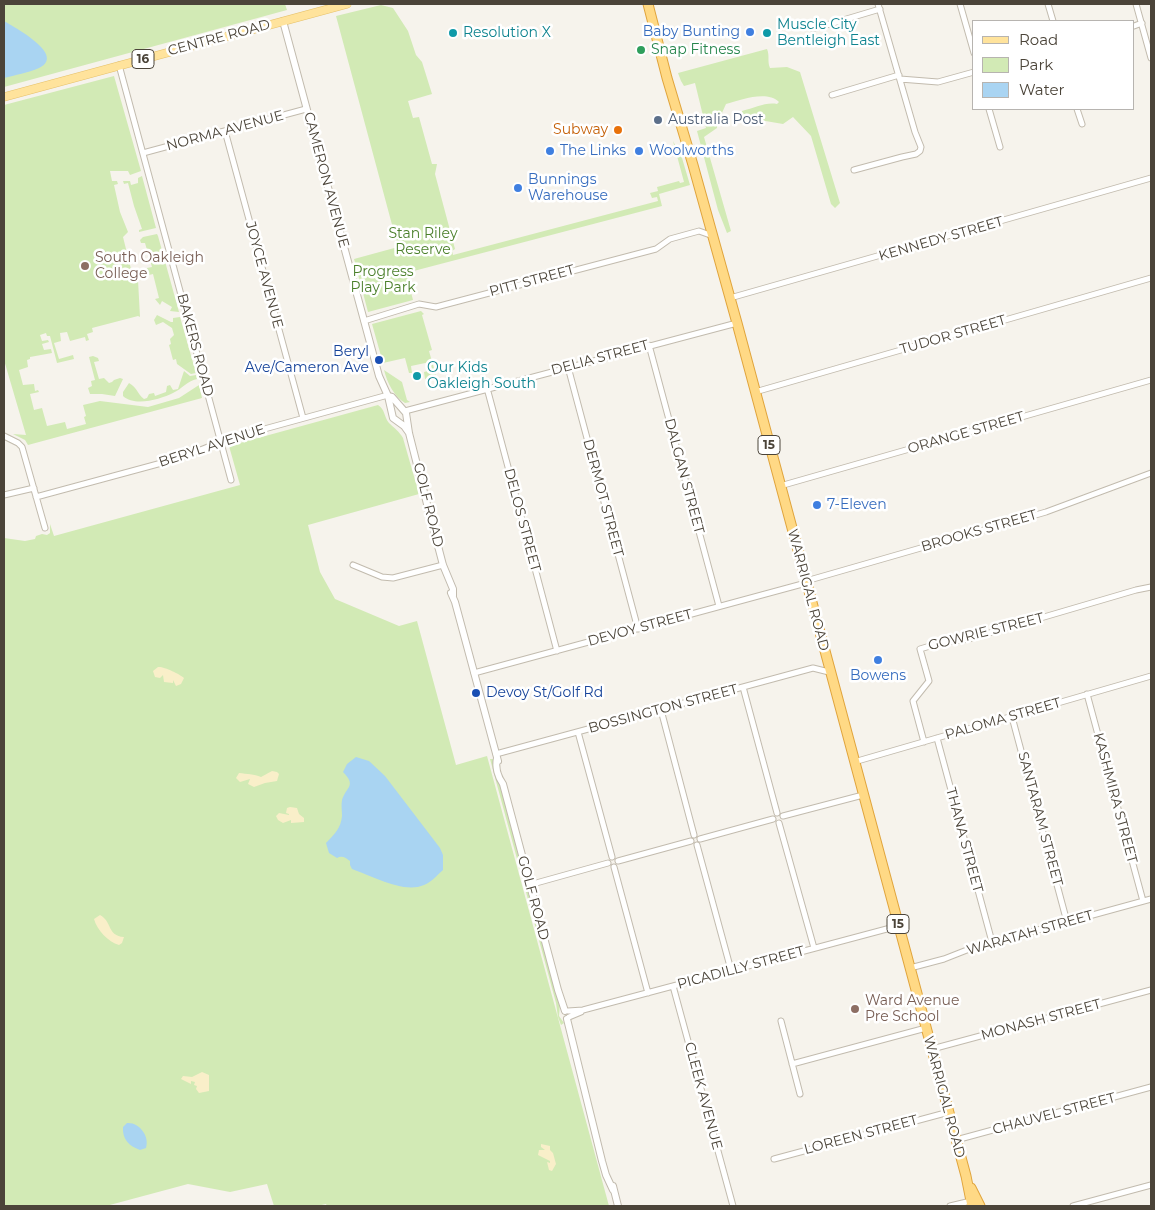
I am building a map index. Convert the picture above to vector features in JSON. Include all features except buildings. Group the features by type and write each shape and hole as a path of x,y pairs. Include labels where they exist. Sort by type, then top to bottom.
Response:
{"highway":[{"name":"WARRIGAL ROAD","path":"648,4 665,72 737,323 805,582 974,1203"}],"main road":[{"name":"CENTRE ROAD","path":"4,96 283,21 335,5 348,4"}],"street":[{"path":"960,4 972,47"},
{"path":"1048,4 1053,20"},
{"path":"1136,4 1151,58"},
{"path":"813,29 879,6 915,132 921,146 920,151 916,154 902,156 854,170"},
{"name":"CAMERON AVENUE","path":"283,21 379,376 392,411"},
{"path":"1135,26 1142,23"},
{"name":"BAKERS ROAD","path":"119,65 231,480"},
{"path":"832,94 899,77 938,82 972,73"},
{"name":"NORMA AVENUE","path":"143,154 306,109"},
{"path":"989,110 1000,147"},
{"path":"1077,110 1082,124"},
{"name":"JOYCE AVENUE","path":"225,131 303,418"},
{"name":"KENNEDY STREET","path":"730,298 1151,178"},
{"path":"708,218 703,228 699,231 713,236"},
{"name":"PITT STREET","path":"364,320 419,304 436,307 656,249 670,239 699,231"},
{"name":"TUDOR STREET","path":"755,392 1151,278"},
{"name":"DELIA STREET","path":"404,411 737,323"},
{"name":"DALGAN STREET","path":"649,346 719,606"},
{"name":"DERMOT STREET","path":"568,367 638,629"},
{"name":"ORANGE STREET","path":"780,486 1151,380"},
{"name":"DELOS STREET","path":"487,388 557,651"},
{"name":"CAMERON AVENUE","path":"388,396 404,411"},
{"name":"BERYL AVENUE","path":"36,497 180,458 221,442 303,418 388,396"},
{"path":"394,408 404,411 404,419 397,420 392,416 392,411 394,408"},
{"name":"GOLF ROAD","path":"404,411 443,565 448,578 448,585 453,596 496,756 496,764 567,1015 618,1206"},
{"name":"GOLF ROAD","path":"397,420 409,433"},
{"path":"4,436 22,447 45,528"},
{"name":"BROOKS STREET","path":"805,582 1046,512 1151,473"},
{"path":"4,495 34,488"},
{"path":"353,565 382,577 393,578 443,565"},
{"name":"DEVOY STREET","path":"474,674 805,582"},
{"name":"GOWRIE STREET","path":"924,742 913,701 929,681 920,649 940,642 969,639 1151,587"},
{"name":"BOSSINGTON STREET","path":"496,756 814,668 830,672"},
{"name":"PALOMA STREET","path":"854,762 1151,676"},
{"path":"743,687 777,813"},
{"name":"KASHMIRA STREET","path":"1087,694 1143,901"},
{"path":"614,867 618,861 691,841 694,835 660,710"},
{"name":"SANTARAM STREET","path":"1012,717 1067,922"},
{"path":"578,732 612,857 618,861"},
{"name":"THANA STREET","path":"937,738 992,942"},
{"path":"777,813 783,816 863,794"},
{"path":"773,819 774,814 777,813"},
{"path":"779,822 783,820 783,816"},
{"path":"700,839 773,819 775,822 779,822"},
{"path":"779,822 814,948"},
{"path":"694,835 700,839"},
{"path":"700,839 697,845 731,970"},
{"path":"691,841 697,845"},
{"path":"529,885 608,863 612,857"},
{"path":"608,863 614,867 648,993"},
{"name":"WARATAH STREET","path":"910,968 944,959 992,942 1151,899"},
{"name":"PICADILLY STREET","path":"567,1015 898,926"},
{"name":"CLEEK AVENUE","path":"673,986 733,1206"},
{"name":"MONASH STREET","path":"932,1049 1151,990"},
{"path":"780,1021 800,1094"},
{"path":"792,1064 926,1028"},
{"name":"CHAUVEL STREET","path":"956,1140 1151,1087"},
{"name":"LOREEN STREET","path":"774,1159 949,1112"},
{"path":"1072,1206 1151,1185"},
{"path":"950,1206 974,1203"}],"green space":[{"path":"4,4 285,4 287,10 4,87"},
{"name":"Stan Riley Reserve","path":"381,5 393,8 408,31 416,55 422,62 432,94 408,101 413,118 419,117 432,164 437,164 435,174 455,249 452,251 453,255 658,201 657,197 652,198 650,193 658,191 657,187 679,181 680,183 684,182 673,141 682,158 690,185 659,194 662,206 406,273 413,300 368,312 354,259 398,247 336,16"},
{"path":"767,49 770,68 787,67 800,72 840,203 835,208 831,204 811,136 793,117 783,124 742,117 742,111 779,102 774,98 761,96 738,100 726,104 717,128 704,137 731,231 727,233 718,210 697,131 706,128 695,83 684,86 678,73"},
{"name":"South Oakleigh College","path":"114,76 141,171 130,175 128,171 110,171 112,181 117,181 118,184 114,185 120,212 128,232 123,237 133,277 138,280 140,317 92,328 93,332 87,334 89,340 86,341 85,337 70,341 67,332 60,333 61,341 54,343 59,359 73,355 74,359 57,363 50,336 47,336 46,333 40,335 42,341 48,340 49,342 42,344 44,350 51,349 52,353 30,357 27,360 28,367 19,370 23,385 34,384 35,391 38,390 39,392 30,394 34,410 42,408 47,426 65,422 67,429 86,424 83,405 100,401 148,407 179,398 199,385 202,398 28,445 25,440 13,434 26,435 4,360 4,105"},
{"path":"142,176 156,228 139,232 142,229 128,183 124,184 123,181 130,181 131,185 138,183 138,178"},
{"path":"157,234 179,312 170,311 172,307 162,301 160,305 155,299 159,298 153,274 149,275 147,268 152,267 145,243 141,243 140,240 143,237"},
{"name":"Progress Play Park","path":"421,311 424,314 422,315 432,350 429,351 437,379 429,381 428,378 425,379 424,372 432,370 430,362 411,366 412,373 409,373 405,358 383,363 372,324"},
{"path":"157,315 171,322 173,322 173,318 180,317 196,373 191,374 177,364 176,359 173,360 169,345 171,344 170,339 174,335 172,328 163,322 156,325 154,320"},
{"path":"89,357 98,358 99,361 94,362 99,379 104,378 109,383 120,378 123,379 115,396 90,394 88,388 92,386 91,381 95,380"},
{"path":"384,370 402,382 407,400 410,402 405,403 394,393"},
{"path":"184,371 190,376 196,375 197,379 190,381 176,391 168,395 148,401 134,401 123,396 123,392 129,383 144,399 149,394 154,393 155,396 166,392 167,386 170,385 173,390 178,389"},
{"path":"378,405 389,423 403,438 419,494 308,525 320,572 335,599 399,626 417,621 456,765 487,756 609,1206 327,1206 326,1204 317,1206 274,1206 267,1184 230,1192 188,1184 106,1206 4,1206 4,538 25,541 35,539 36,536 50,533 50,524 54,536 240,485 229,446"},
{"path":"490,759 493,759 560,1004 559,1016 564,1023 561,1025 556,1003"}],"sand":[{"path":"158,667 182,676 184,678 181,684 176,686 173,680 173,683 164,682 163,675 160,678 155,677 153,671"},
{"path":"272,771 279,774 277,781 254,787 248,784 250,779 240,782 236,778 239,773 261,777"},
{"path":"287,808 297,808 299,814 304,818 304,822 291,823 291,820 283,823 278,820 276,816 279,813 289,815 286,813"},
{"path":"100,915 115,934 124,937 122,943 119,945 115,943 100,931 94,919"},
{"path":"202,1072 209,1075 209,1091 199,1093 196,1089 197,1086 194,1085 195,1082 191,1081 191,1084 181,1079 183,1076 192,1077"},
{"path":"541,1144 550,1146 550,1150 553,1153 556,1164 552,1171 549,1170 547,1162 550,1163 550,1161 538,1155 539,1150 545,1150 541,1147"}],"water":[{"path":"4,21 36,42 47,56 46,62 35,70 4,78"},
{"path":"356,757 369,761 385,776 440,848 443,855 443,870 427,884 407,887 388,883 352,869 350,861 342,857 337,858 329,853 326,843 339,828 342,816 342,800 350,784 343,772 347,764"},
{"path":"127,1123 139,1127 145,1135 146,1148 140,1150 127,1142 123,1127"}],"place":[{"name":"Baby Bunting","path":"750,32"},
{"name":"Resolution X","path":"453,33"},
{"name":"Muscle City Bentleigh East","path":"767,33"},
{"name":"Snap Fitness","path":"641,50"},
{"name":"Australia Post","path":"658,120"},
{"name":"Subway","path":"618,130"},
{"name":"The Links","path":"550,151"},
{"name":"Woolworths","path":"639,151"},
{"name":"Bunnings Warehouse","path":"518,188"},
{"name":"South Oakleigh College","path":"85,266"},
{"name":"Beryl Ave/Cameron Ave","path":"379,360"},
{"name":"Our Kids Oakleigh South","path":"417,376"},
{"name":"7-Eleven","path":"817,505"},
{"name":"Bowens","path":"878,660"},
{"name":"Devoy St/Golf Rd","path":"476,693"},
{"name":"Ward Avenue Pre School","path":"855,1009"}]}
